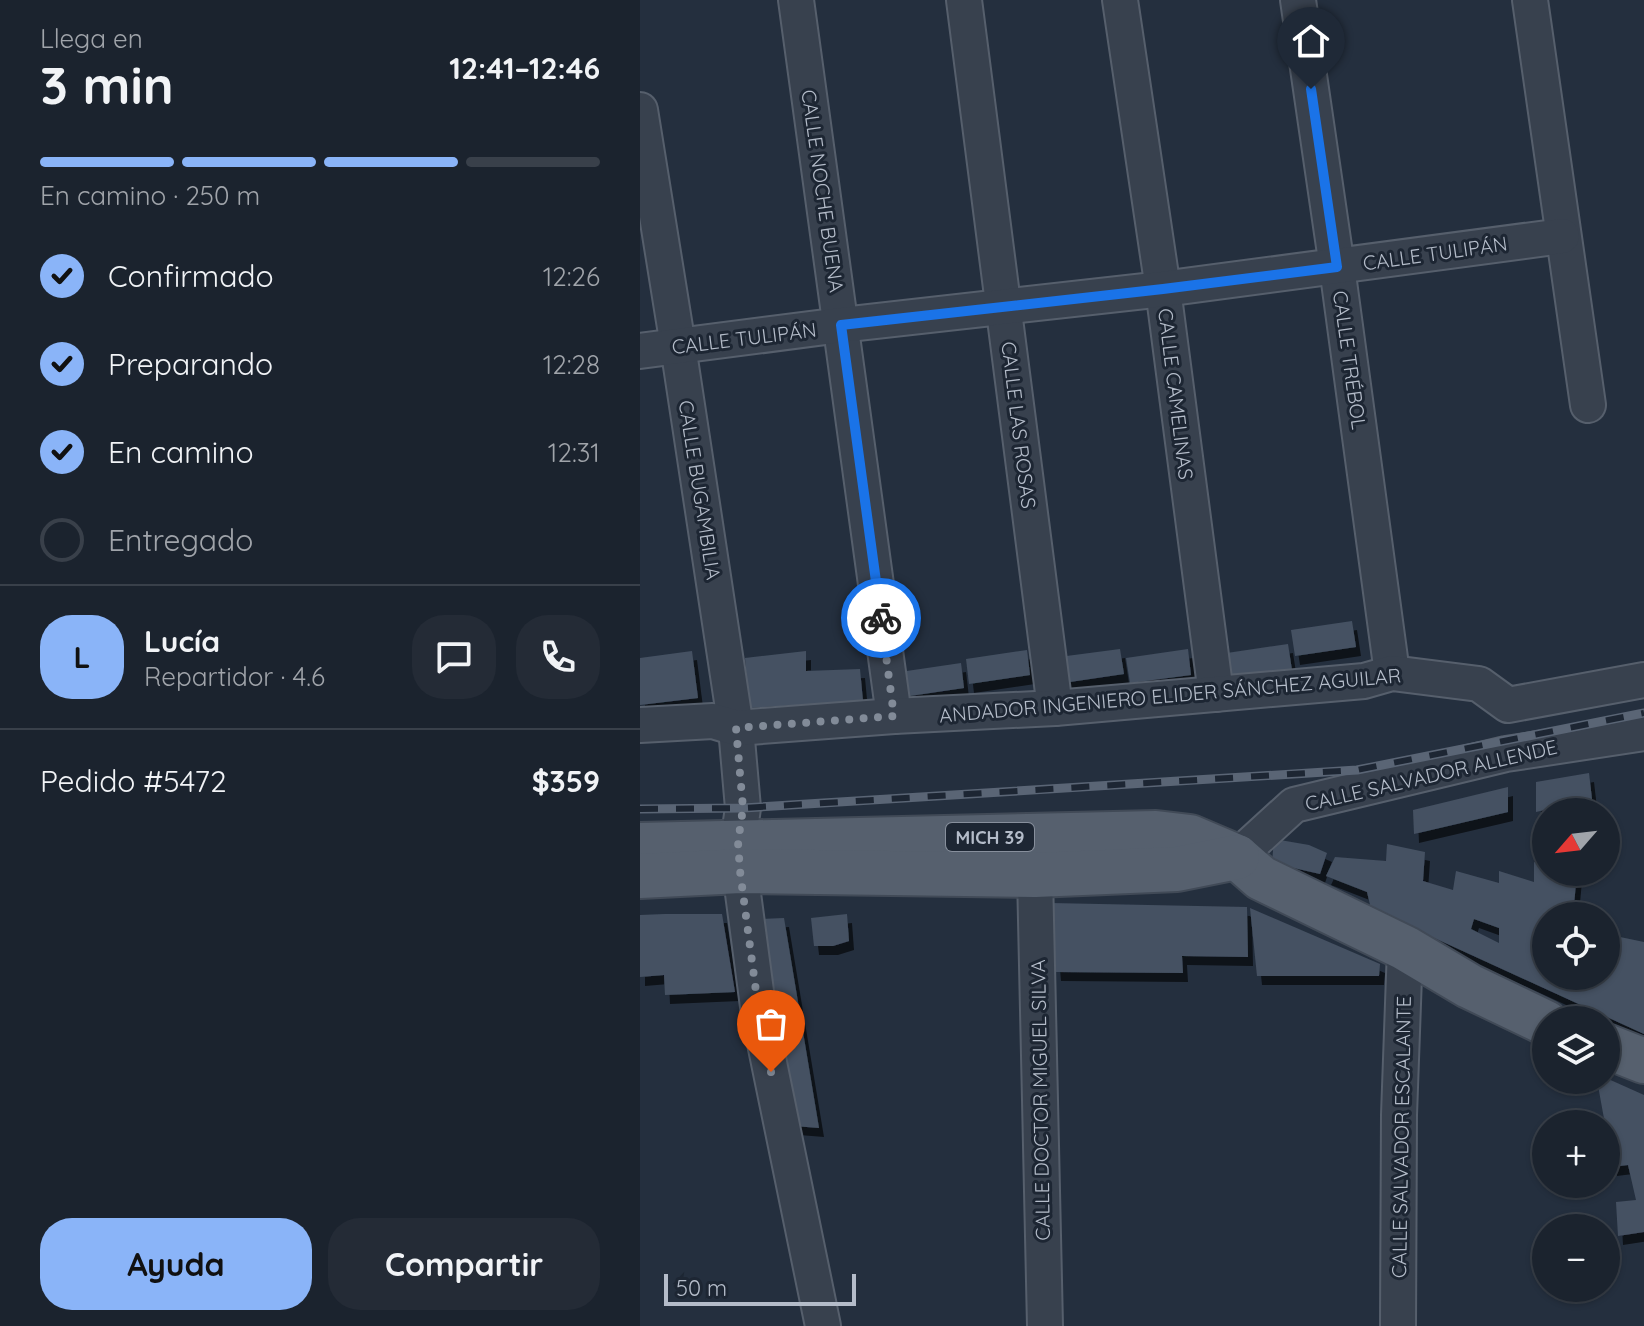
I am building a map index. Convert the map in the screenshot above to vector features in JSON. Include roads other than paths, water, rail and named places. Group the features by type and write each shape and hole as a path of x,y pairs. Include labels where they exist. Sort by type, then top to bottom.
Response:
{"main road":[{"name":"MICH 39","path":"640,876 739,856 1156,833 1190,837 1237,857 1261,878 1405,948 1469,986 1532,1016"},
{"name":"MICH 39","path":"640,845 739,856 1035,875 1177,869 1237,857"},
{"path":"1620,1052 1644,1061"}],"street":[{"name":"CALLE NOCHE BUENA","path":"796,0 894,716"},
{"name":"CALLE LAS ROSAS","path":"964,0 1055,708"},
{"name":"CALLE CAMELINAS","path":"1120,0 1163,289 1216,694"},
{"name":"CALLE TRÉBOL","path":"1298,0 1392,673"},
{"path":"1530,0 1588,405"},
{"name":"CALLE BUGAMBILIA","path":"640,110 736,728 743,808 739,856 759,1014 823,1326"},
{"name":"CALLE TULIPÁN","path":"640,351 1163,289 1562,236"},
{"name":"ANDADOR INGENIERO ELIDER SÁNCHEZ AGUILAR","path":"640,725 713,721 736,728 1055,708 1364,681 1392,673 1479,684 1508,705 1644,680"},
{"name":"CALLE SALVADOR ALLENDE","path":"1237,857 1294,805 1506,754 1644,733"},
{"name":"CALLE DOCTOR MIGUEL SILVA","path":"1035,875 1045,1326"},
{"name":"CALLE SALVADOR ESCALANTE","path":"1398,1326 1399,1115 1405,948"}],"railway":[{"path":"640,809 743,808 1357,770 1644,713"}]}
